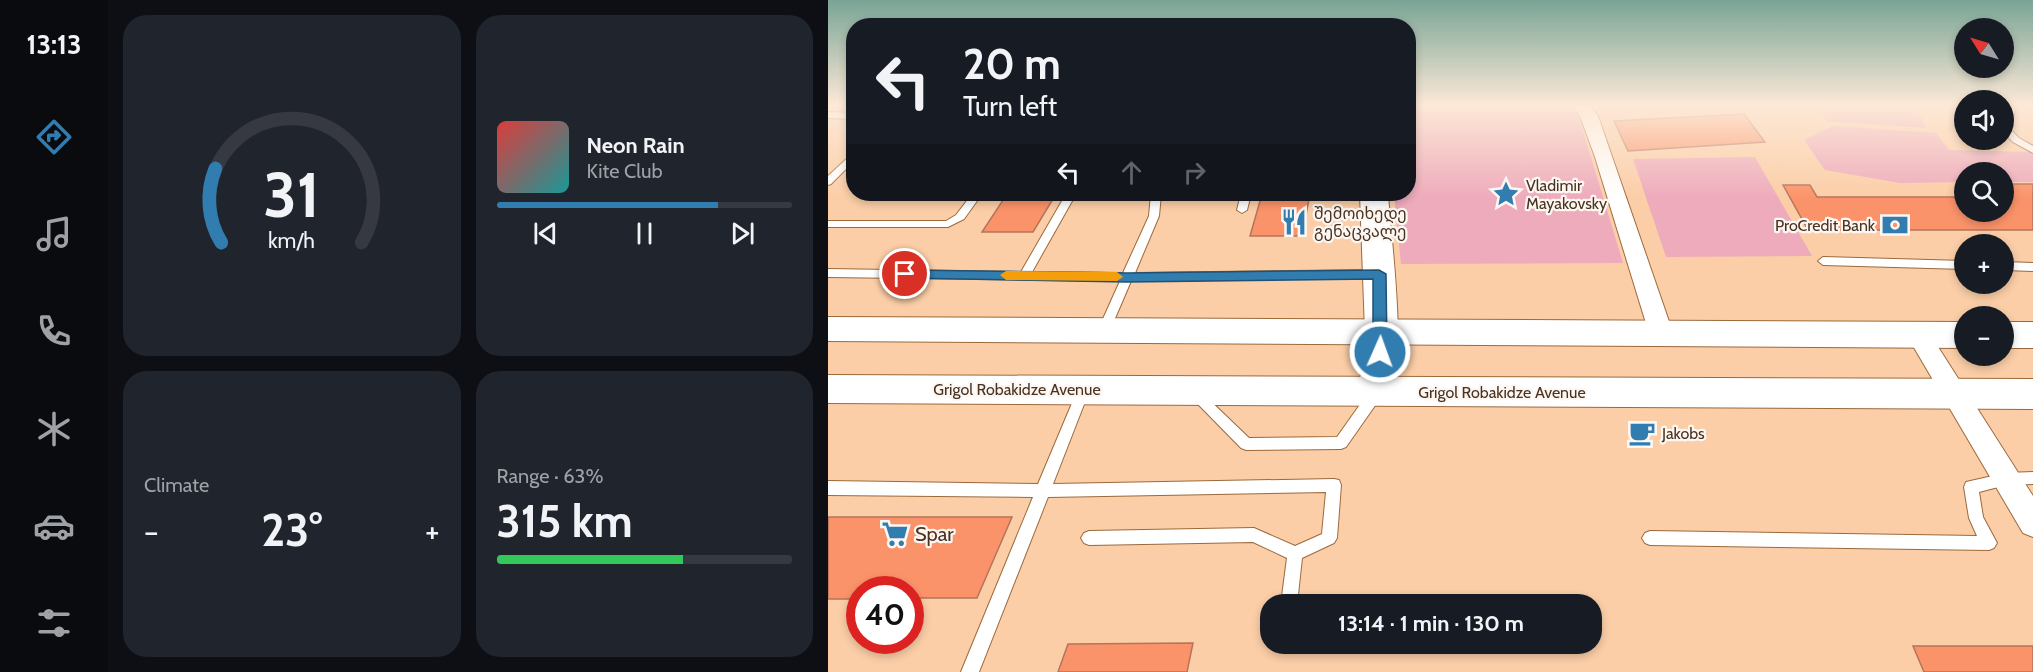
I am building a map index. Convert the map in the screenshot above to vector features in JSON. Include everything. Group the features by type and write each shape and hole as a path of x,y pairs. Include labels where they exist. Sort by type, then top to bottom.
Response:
{"main road":[{"path":"1374,201 1381,332 1377,391"},
{"path":"828,329 1954,335"},
{"path":"2014,335 2033,335"},
{"name":"Grigol Robakidze Avenue","path":"828,389 2033,394"}],"street":[{"path":"1596,135 1641,266 1661,333"},
{"path":"1918,334 1953,394 2020,478 2033,523"}],"lane":[{"path":"2014,138 2033,150"},
{"path":"828,182 846,163"},
{"path":"828,224 948,224 960,217 972,201"},
{"path":"1024,276 1067,201"},
{"path":"1104,330 1154,216 1155,201"},
{"path":"1242,210 1244,201"},
{"path":"1823,261 1954,265"},
{"path":"2014,266 2033,267"},
{"path":"828,273 1127,277 1379,274"},
{"path":"970,672 1083,389"},
{"path":"1190,390 1246,444 1341,442 1377,391"},
{"path":"1650,538 1989,543 1976,518 1971,487 2020,478"},
{"path":"828,488 1043,491 1334,485 1329,538 1295,554"},
{"path":"1089,538 1254,535 1295,554"},
{"path":"1290,594 1295,554"}],"shaded area":[{"path":"1416,135 1584,135 1623,263 1401,264 1395,201 1416,201"},
{"path":"1814,135 1938,135 1949,150 2033,152 2033,182 2014,182 2014,162 1954,162 1954,182 1900,183 1825,170 1804,140"},
{"path":"1755,157 1812,256 1666,257 1633,159"}],"building":[{"path":"1621,135 1760,135 1765,142 1628,151"},
{"path":"2014,184 2033,184 2033,230 1808,230 1783,185 1810,185 1817,197 1954,197 1954,222 2014,222"},
{"path":"1002,201 1052,201 1033,232 982,232"},
{"path":"1260,201 1309,201 1302,236 1250,236"},
{"path":"828,517 1012,517 977,598 924,598 924,576 846,576 846,599 828,599"},
{"path":"1193,643 1187,672 1058,672 1068,644"},
{"path":"1913,646 2033,646 2033,672 1924,672"}],"slow traffic":[{"path":"1006,275 1117,277"}],"place":[{"name":"Vladimir Mayakovsky","path":"1506,194"},
{"name":"შემოიხედე გენაცვალე","path":"1294,222"},
{"name":"ProCredit Bank","path":"1895,225"},
{"name":"Jakobs","path":"1642,433"},
{"name":"Spar","path":"895,534"}],"route":[{"path":"905,274 1127,277 1379,274 1380,352"}]}
